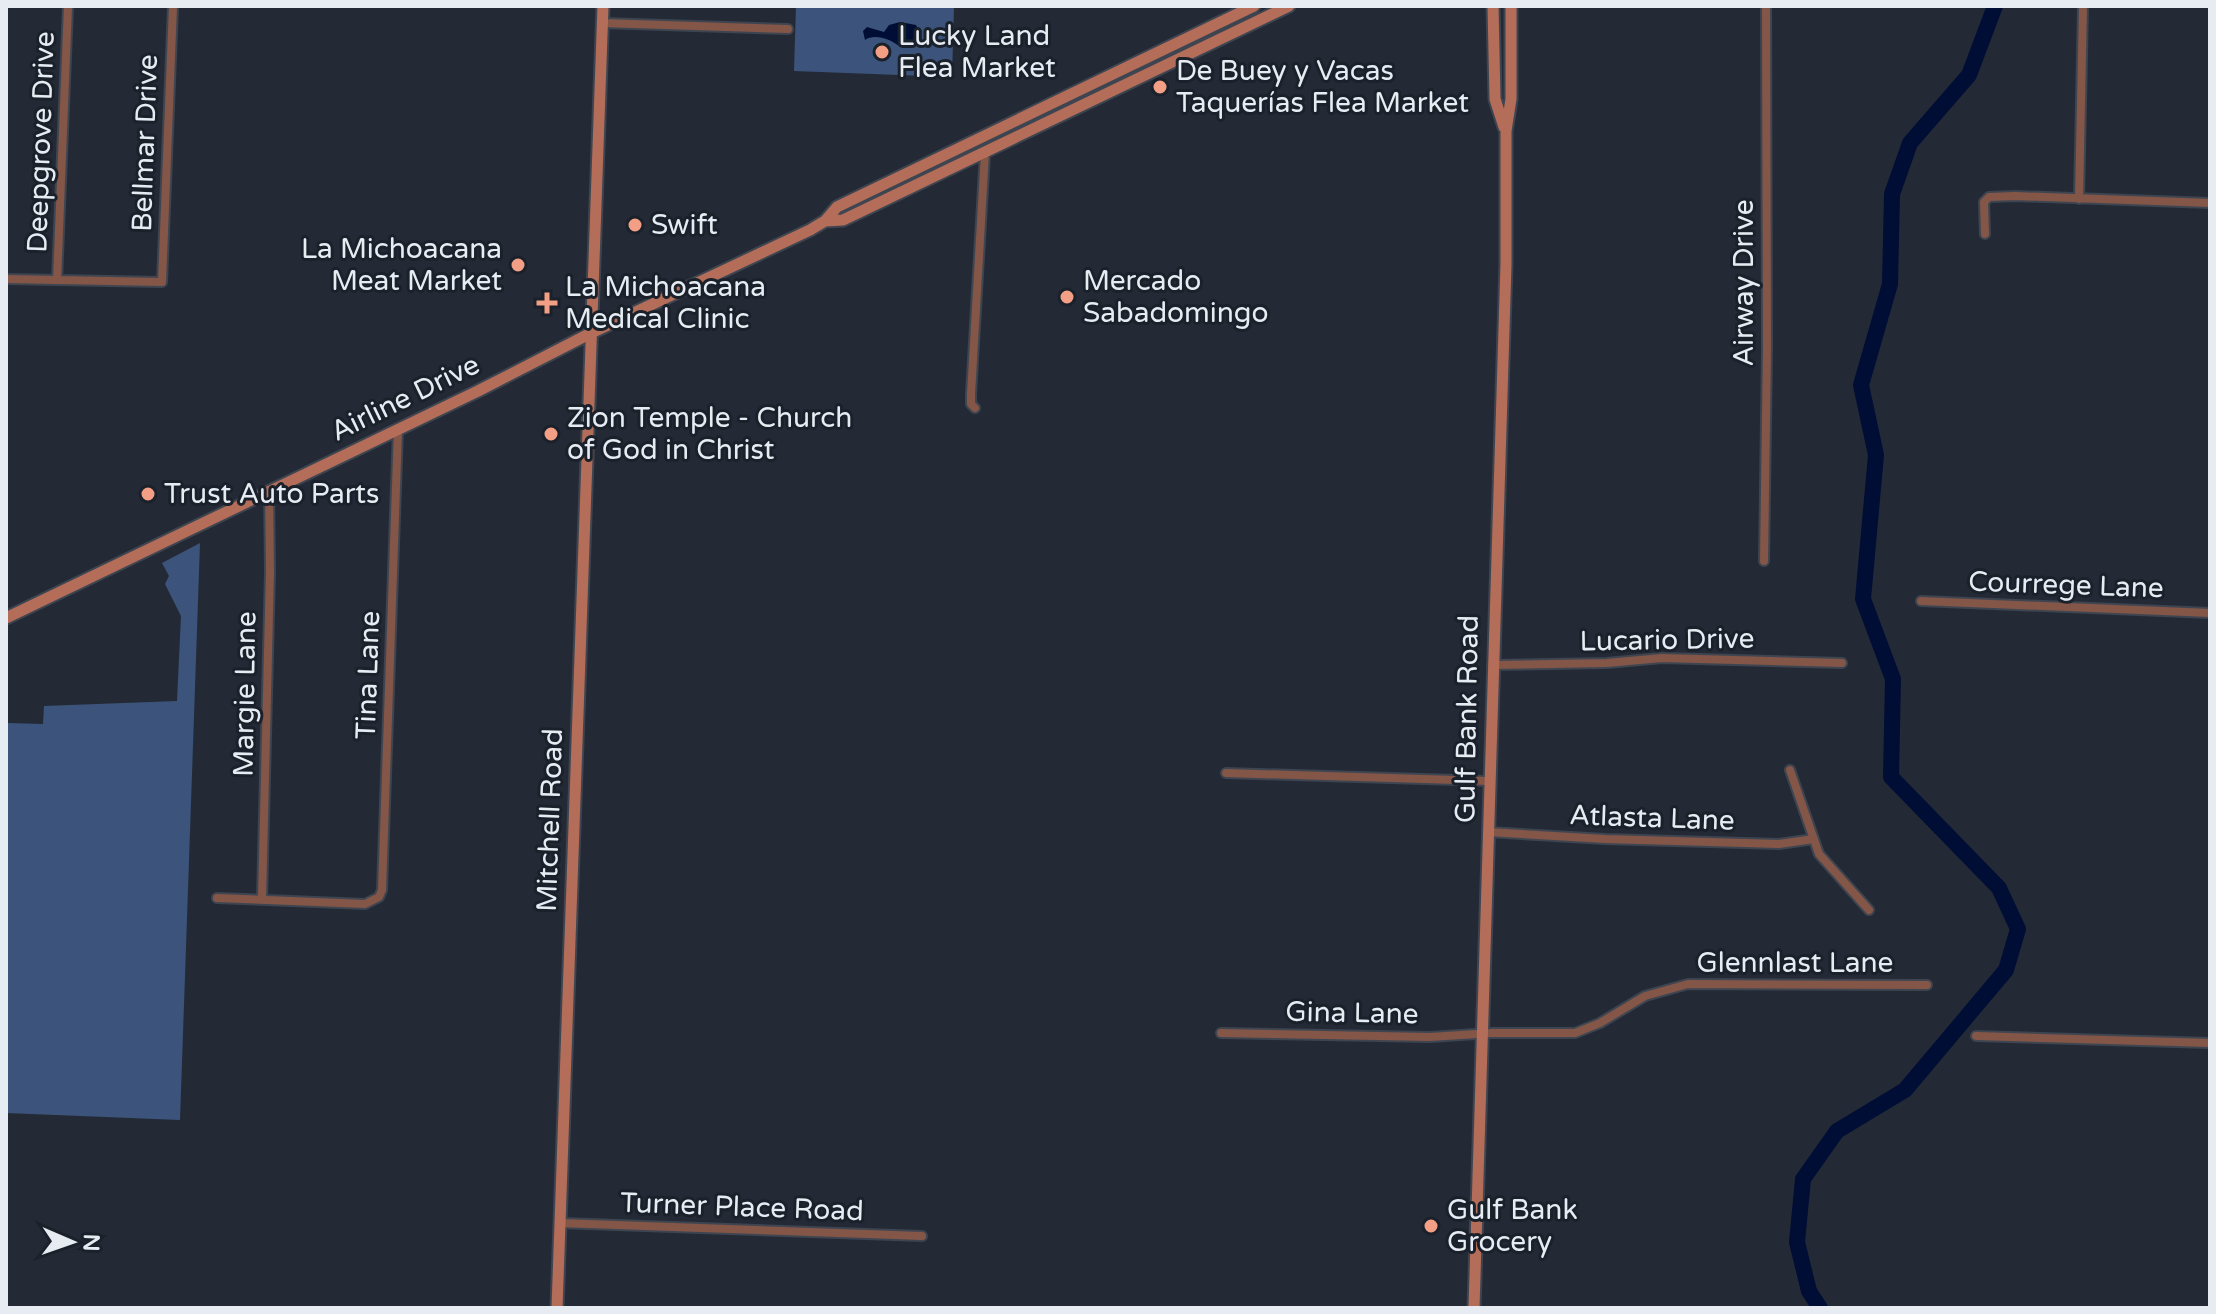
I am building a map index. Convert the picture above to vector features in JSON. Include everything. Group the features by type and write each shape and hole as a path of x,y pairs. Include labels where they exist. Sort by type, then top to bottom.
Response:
{"main road":[{"name":"Mitchell Road","path":"557,1308 603,6"},
{"name":"Airline Drive","path":"825,221 837,207 1229,12 1254,6"},
{"name":"Airline Drive","path":"6,618 825,221 843,220 1289,6"},
{"name":"Gulf Bank Road","path":"1493,6 1495,99 1506,131"},
{"name":"Gulf Bank Road","path":"1474,1308 1505,273 1506,131 1511,99 1511,6"},
{"path":"966,145 985,153"}],"street":[{"name":"Deepgrove Drive","path":"57,280 68,6"},
{"name":"Bellmar Drive","path":"57,280 162,282 173,6"},
{"name":"Airway Drive","path":"1764,561 1766,6"},
{"path":"2079,199 2083,7"},
{"path":"602,23 788,29"},
{"path":"975,408 971,404 971,394 985,153"},
{"path":"1985,234 1984,202 1989,197 2210,203"},
{"path":"6,279 57,280"},
{"name":"Tina Lane","path":"262,899 365,904 379,897 382,890 398,429"},
{"name":"Margie Lane","path":"262,899 269,490"},
{"name":"Courrege Lane","path":"1921,601 2210,613"},
{"name":"Lucario Drive","path":"1492,665 1607,663 1662,658 1842,663"},
{"path":"1790,770 1819,854 1869,910"},
{"path":"1226,773 1488,781"},
{"name":"Atlasta Lane","path":"1488,832 1779,844 1814,839"},
{"path":"217,898 262,899"},
{"name":"Glennlast Lane","path":"1482,1034 1575,1033 1600,1023 1645,996 1688,984 1927,985"},
{"name":"Gina Lane","path":"1221,1033 1430,1037 1482,1034"},
{"path":"1976,1036 2210,1043"},
{"name":"Turner Place Road","path":"560,1223 922,1236"}],"shaded area":[{"path":"796,6 954,6 952,77 794,71"},
{"path":"900,22 916,25 919,37 913,47 900,47 878,37 865,40 863,31 867,27 884,32 889,25"},
{"path":"200,543 180,1120 6,1113 8,723 43,724 44,706 177,701 181,616 165,584 169,576 162,563"}],"waterway":[{"path":"1820,1308 1809,1291 1797,1242 1803,1179 1837,1131 1905,1090 2006,970 2018,929 1999,888 1891,777 1893,679 1863,599 1876,455 1861,385 1890,284 1892,194 1910,143 1969,75 1995,6"}],"place":[{"name":"Lucky Land Flea Market","path":"882,52"},
{"name":"De Buey y Vacas Taquerías Flea Market","path":"1160,87"},
{"name":"Swift","path":"635,225"},
{"name":"La Michoacana Meat Market","path":"518,265"},
{"name":"Mercado Sabadomingo","path":"1067,297"},
{"name":"La Michoacana Medical Clinic","path":"547,303"},
{"name":"Zion Temple - Church of God in Christ","path":"551,434"},
{"name":"Trust Auto Parts","path":"148,494"},
{"name":"Gulf Bank Grocery","path":"1431,1226"}]}
